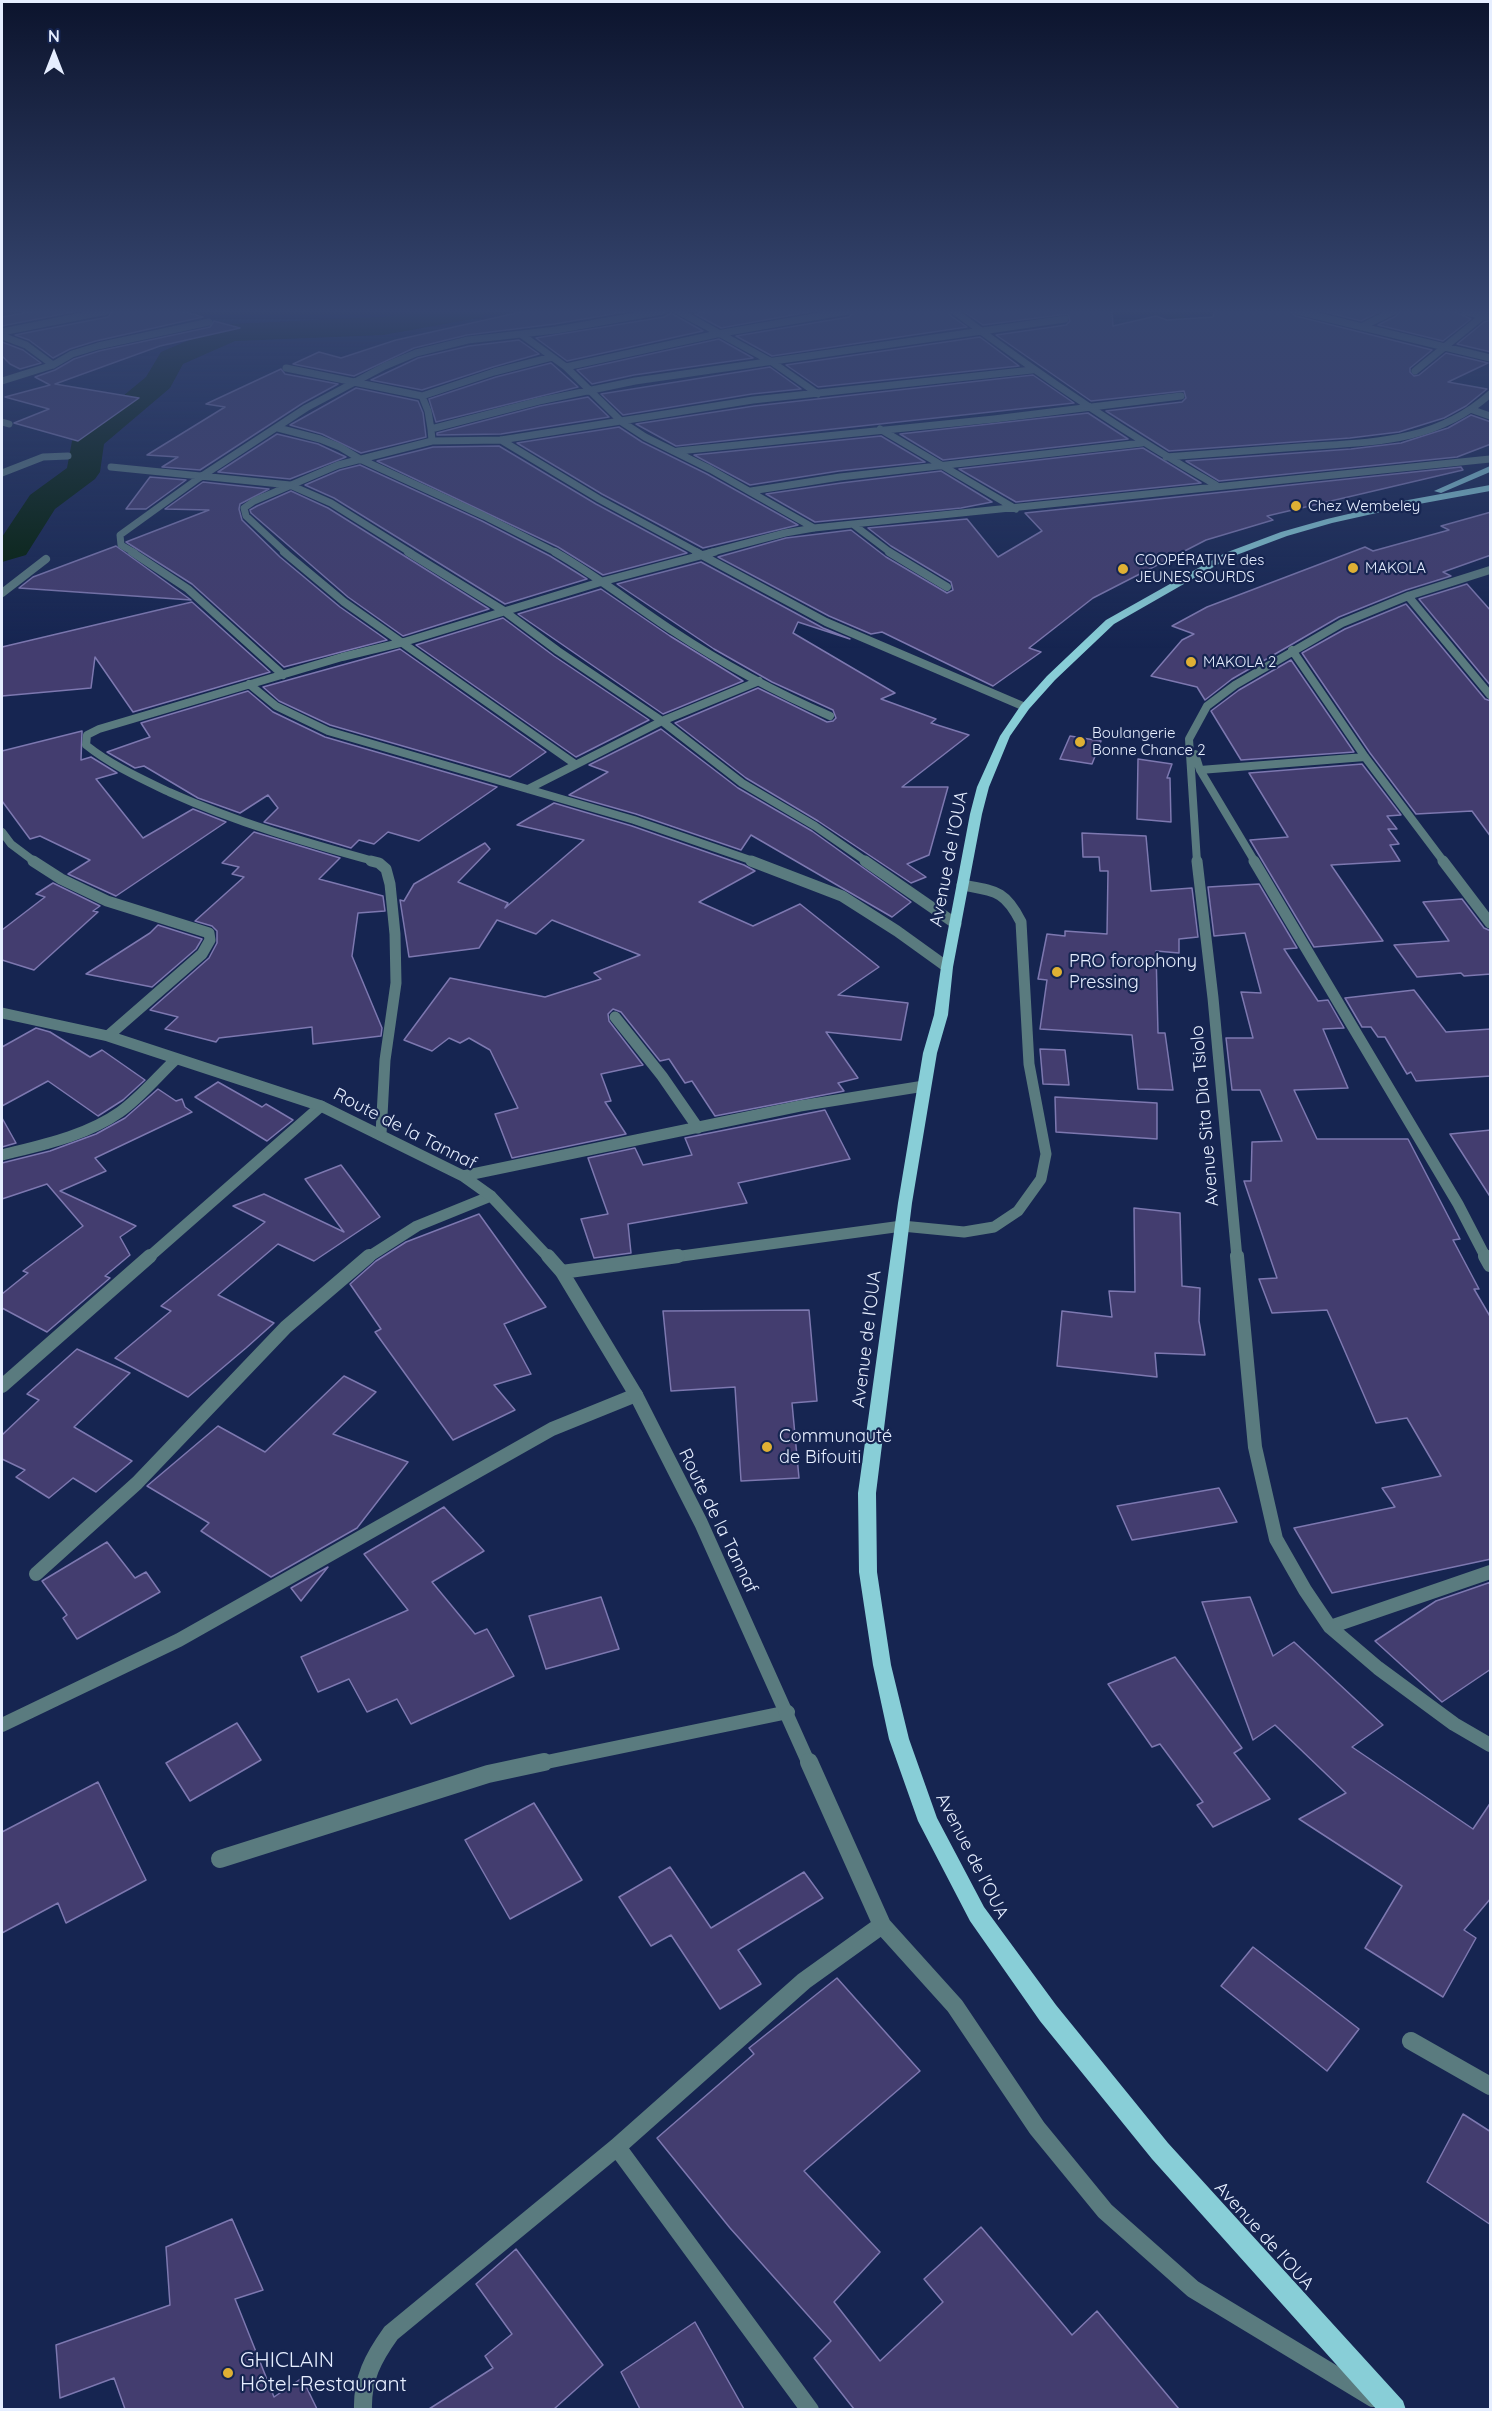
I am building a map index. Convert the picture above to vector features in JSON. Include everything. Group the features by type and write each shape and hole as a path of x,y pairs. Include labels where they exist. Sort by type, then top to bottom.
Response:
{"main road":[{"name":"Avenue de l'OUA","path":"1408,503 1491,469"},
{"name":"Avenue de l'OUA","path":"1393,2409 1160,2151 1048,2013 977,1914 928,1821 899,1739 882,1665 868,1572 867,1493 902,1226 930,1053 941,1015 962,885 983,788 1005,736 1025,707 1080,648 1110,622 1228,555 1295,531 1408,503 1491,488"}],"street":[{"path":"283,675 188,589 158,567 121,545 120,535 199,478 284,424"},
{"path":"430,424 432,441"},
{"path":"431,429 453,424"},
{"path":"575,764 344,602 246,516 244,508 316,473 432,441 501,440 612,424"},
{"path":"624,424 645,437 751,491 814,528"},
{"path":"678,452 943,424"},
{"path":"1114,424 1142,443 1216,485"},
{"path":"1166,457 1397,440 1433,430 1446,424"},
{"path":"278,428 325,439 344,447 360,459 480,514 604,581 654,618 759,681 785,696 830,716"},
{"path":"880,429 1016,509"},
{"path":"501,440 591,494 826,622 1025,707"},
{"path":"751,491 840,477 947,467 1142,443"},
{"path":"2,473 43,457 68,456"},
{"path":"381,1134 385,1060 396,983 395,934 390,884 386,869 379,863 260,829 199,805 135,776 100,756 86,745 87,735 99,729 249,684 404,642 604,581 746,542 814,528 1016,509 1216,485 1491,459"},
{"path":"111,467 199,478 290,485 331,503 372,527 438,572 504,610 558,651 662,721 742,783 815,826 956,924"},
{"path":"854,525 896,557 947,587"},
{"path":"2,593 46,559"},
{"path":"1491,570 1408,596 1342,622 1292,650 1207,706 1189,739 1200,770 1453,1194 1491,1265"},
{"path":"1408,596 1491,695"},
{"path":"1292,650 1365,757 1491,923"},
{"path":"528,789 662,721 759,681"},
{"path":"249,684 263,699 283,712 328,731 634,820 798,876 842,896 897,931 947,967"},
{"name":"Avenue Sita Dia Tsiolo","path":"1189,739 1197,863 1213,998 1256,1447 1276,1539 1305,1590 1330,1627 1378,1668 1444,1717 1491,1745"},
{"path":"1200,770 1365,757"},
{"path":"2,832 8,842 50,873 93,897 157,918 196,926 209,933 210,940 202,954 108,1036"},
{"path":"562,1272 902,1226 964,1232 994,1227 1018,1211 1041,1179 1046,1154 1029,1064 1021,922 1013,904 1003,893 962,885"},
{"name":"Route de la Tannaf","path":"2,1013 108,1036 175,1060 321,1106 463,1176 491,1196 562,1272 636,1395 701,1522 882,1925 955,2006 1037,2128 1105,2211 1193,2289 1393,2409"},
{"path":"615,1017 662,1076 698,1128"},
{"path":"2,1155 76,1133 121,1112 175,1060"},
{"path":"463,1176 800,1106 924,1086"},
{"path":"2,1386 321,1106"},
{"path":"36,1574 148,1471 235,1375 309,1305 377,1250 445,1212 491,1196"},
{"path":"2,1725 179,1640 552,1429 636,1395"},
{"path":"1330,1627 1491,1572"},
{"path":"220,1859 488,1774 788,1712"},
{"path":"363,2409 364,2378 369,2365 391,2333 617,2147 804,1981 882,1925"},
{"path":"1411,2042 1491,2086"},
{"path":"617,2147 810,2409"}],"building":[{"path":"16,424 103,424 78,441"},
{"path":"198,424 271,424 200,470 162,467 178,457 147,455"},
{"path":"424,424 426,437 361,453 322,434 290,425"},
{"path":"473,424 568,424 501,434 437,435 437,433"},
{"path":"636,424 639,424 884,424 676,446"},
{"path":"994,424 1104,424 1128,439 943,460 900,434"},
{"path":"1126,424 1426,424 1399,432 1350,438 1169,451"},
{"path":"1456,424 1491,424 1491,444 1457,457 1219,481 1186,461 1351,449 1401,443"},
{"path":"619,427 642,442 707,474 798,525 703,548 602,494 517,443"},
{"path":"277,434 318,444 346,457 290,479 218,472"},
{"path":"881,436 925,462 839,471 750,485 694,455"},
{"path":"499,446 596,504 687,553 603,575 558,547 377,461 433,447"},
{"path":"1143,448 1201,483 1016,502 959,469"},
{"path":"360,465 482,521 550,556 587,579 505,604 334,498 305,485 340,470"},
{"path":"1461,467 1463,470 1267,516 1273,520 1206,540 1093,598 1029,648 1041,652 993,686 882,632 871,634 829,616 718,557 786,538 851,530 886,557 947,593 953,590 951,582 891,546 868,528 967,519 998,557 1042,531 1025,513"},
{"path":"941,471 992,502 961,508 815,522 766,494 841,483"},
{"path":"150,477 186,480 146,509 126,509"},
{"path":"203,482 269,489 240,504 242,520 280,557 340,607 387,640 284,667 192,584 126,542 209,510 165,509"},
{"path":"291,491 328,508 489,609 403,636 348,597 251,513 250,510 257,506"},
{"path":"1491,512 1491,555 1443,572 1451,576 1406,590 1339,617 1232,679 1205,700 1197,687 1151,676 1182,640 1194,634 1172,626 1207,607 1365,547 1373,551 1449,530 1441,526"},
{"path":"116,546 191,600 19,588 33,577"},
{"path":"701,562 823,628 850,639 798,622 793,633 895,693 881,699 936,719 931,723 969,735 902,787 948,787 929,855 907,864 926,877 911,883 818,821 746,778 675,723 758,688 827,722 836,718 833,710 772,682 714,649 617,584"},
{"path":"1467,584 1491,611 1491,686 1419,599"},
{"path":"601,589 670,636 743,681 663,714 518,614"},
{"path":"192,602 270,672 133,712 95,657 91,688 2,696 2,647"},
{"path":"1406,604 1485,699 1491,701 1491,837 1472,811 1416,814 1370,753 1302,653 1345,629"},
{"path":"503,618 554,656 649,720 576,757 416,645"},
{"path":"400,649 546,752 510,777 330,725 279,701 263,687"},
{"path":"1291,660 1354,752 1241,760 1211,711 1239,690"},
{"path":"248,691 273,712 325,737 497,787 419,841 388,832 374,844 359,840 351,848 264,822 278,808 268,795 240,813 198,798 144,766 135,768 107,752 150,737 141,723"},
{"path":"661,729 738,788 812,831 911,902 892,917 751,835 741,850 636,814 569,795 608,772 589,765"},
{"path":"82,731 81,760 91,757 117,773 96,779 143,838 193,809 226,822 116,896 68,874 90,860 40,836 30,839 2,801 2,751"},
{"path":"1070,736 1101,741 1092,764 1060,759"},
{"path":"1138,759 1172,764 1167,778 1170,778 1171,822 1137,819"},
{"path":"1362,764 1401,815 1387,816 1397,829 1388,829 1399,844 1390,845 1400,861 1331,865 1383,941 1314,947 1250,840 1288,837 1249,773"},
{"path":"554,803 632,826 744,865 755,871 699,902 753,926 800,904 879,967 838,995 908,1003 901,1040 826,1032 858,1078 838,1083 844,1091 715,1116 692,1081 685,1083 669,1059 660,1061 621,1012 613,1009 608,1014 609,1021 643,1065 601,1074 611,1101 605,1102 626,1134 512,1158 495,1114 518,1108 490,1050 469,1038 460,1043 449,1038 432,1051 404,1040 450,978 545,997 601,979 594,973 640,955 552,920 536,934 497,920 479,948 409,957 400,900 404,901 414,884 485,843 490,849 458,882 508,903 505,908 584,840 517,825"},
{"path":"254,832 340,858 319,879 383,896 385,911 358,913 352,956 382,1028 381,1036 313,1044 312,1027 219,1038 216,1042 165,1029 178,1017 150,1010 209,958 217,943 217,931 212,926 195,921 244,877 232,874 239,867 222,863"},
{"path":"1082,833 1146,836 1151,891 1192,888 1198,937 1179,939 1179,953 1156,951 1158,1033 1165,1033 1173,1090 1138,1089 1132,1035 1040,1029 1047,980 1038,979 1047,934 1065,936 1065,931 1107,934 1108,871 1100,871 1099,857 1083,857"},
{"path":"53,883 100,906 93,911 98,912 34,970 2,960 2,930 45,897 36,894"},
{"path":"1259,884 1297,948 1284,949 1318,1001 1328,1000 1344,1028 1323,1029 1348,1088 1294,1090 1317,1139 1408,1139 1460,1239 1453,1240 1479,1289 1474,1289 1491,1318 1491,1559 1332,1593 1294,1528 1395,1507 1382,1488 1441,1476 1407,1418 1376,1423 1327,1310 1272,1313 1259,1279 1277,1278 1244,1181 1251,1181 1252,1142 1282,1141 1260,1090 1232,1090 1226,1038 1253,1038 1241,992 1261,993 1245,933 1214,936 1208,887"},
{"path":"1462,899 1484,928 1491,931 1491,974 1464,976 1461,973 1417,977 1394,945 1449,941 1423,902"},
{"path":"158,925 202,939 196,949 152,987 86,974 150,933"},
{"path":"1414,990 1446,1032 1491,1029 1491,1076 1416,1081 1411,1072 1407,1074 1385,1037 1378,1037 1371,1027 1362,1027 1345,998"},
{"path":"36,1028 50,1032 90,1057 102,1050 145,1080 123,1100 98,1116 48,1081 2,1106 2,1047"},
{"path":"1040,1049 1065,1050 1069,1085 1043,1084"},
{"path":"218,1082 262,1107 266,1104 293,1120 267,1141 195,1097"},
{"path":"158,1089 176,1101 182,1099 185,1107 192,1112 95,1158 106,1171 60,1191 136,1226 120,1237 130,1255 105,1276 110,1278 47,1332 2,1308 2,1294 28,1273 23,1271 83,1226 47,1184 2,1199 2,1163 50,1151 96,1134 125,1118"},
{"path":"1055,1097 1157,1103 1157,1139 1056,1132"},
{"path":"825,1110 850,1159 738,1183 747,1203 628,1224 631,1253 594,1258 581,1219 608,1214 588,1158 635,1148 643,1165 692,1155 685,1138"},
{"path":"2,1118 16,1143 2,1147"},
{"path":"1491,1130 1491,1198 1450,1134"},
{"path":"341,1165 380,1217 314,1261 278,1244 218,1295 274,1323 246,1348 188,1397 115,1358 171,1311 161,1306 265,1222 233,1206 264,1194 344,1232 305,1179"},
{"path":"1134,1208 1180,1213 1182,1286 1200,1288 1199,1321 1205,1355 1155,1353 1157,1377 1057,1366 1062,1311 1112,1317 1109,1291 1135,1292"},
{"path":"479,1214 546,1307 504,1324 531,1374 494,1385 515,1410 453,1440 375,1332 381,1329 350,1284 376,1261 406,1242"},
{"path":"809,1310 817,1401 792,1403 799,1478 741,1481 735,1387 671,1391 663,1311"},
{"path":"77,1349 130,1373 74,1427 132,1461 96,1492 73,1478 49,1498 16,1477 25,1470 2,1459 2,1435 39,1400 27,1394"},
{"path":"344,1376 376,1392 333,1434 408,1462 357,1528 271,1577 201,1531 209,1523 147,1486 218,1426 265,1452"},
{"path":"1219,1488 1237,1522 1132,1540 1117,1506"},
{"path":"444,1507 484,1551 432,1582 475,1634 487,1629 514,1676 411,1724 397,1699 367,1712 349,1679 318,1692 301,1657 408,1610 364,1554"},
{"path":"107,1542 135,1578 146,1572 160,1592 77,1639 63,1618 67,1615 42,1581"},
{"path":"328,1567 301,1601 291,1588"},
{"path":"1491,1582 1491,1669 1442,1702 1375,1641 1436,1601"},
{"path":"601,1597 619,1649 546,1669 529,1616"},
{"path":"1250,1597 1273,1656 1294,1642 1383,1725 1352,1747 1473,1829 1491,1802 1491,1898 1464,1930 1476,1938 1443,1997 1365,1948 1402,1886 1299,1819 1346,1793 1275,1725 1253,1740 1202,1602"},
{"path":"1175,1657 1242,1748 1234,1753 1270,1799 1213,1827 1197,1805 1203,1802 1160,1744 1152,1747 1108,1684"},
{"path":"237,1723 261,1760 190,1801 166,1763"},
{"path":"98,1782 146,1880 66,1923 58,1903 2,1933 2,1832"},
{"path":"534,1803 582,1880 510,1919 465,1840"},
{"path":"670,1867 711,1928 804,1872 823,1898 738,1950 761,1984 720,2009 671,1935 651,1946 619,1897"},
{"path":"1253,1947 1359,2029 1327,2071 1221,1986"},
{"path":"837,1978 920,2071 804,2171 880,2252 834,2302 880,2361 943,2302 924,2279 981,2227 1072,2335 1097,2311 1179,2409 854,2409 814,2358 831,2341 730,2228 657,2138 754,2054 749,2048"},
{"path":"1463,2114 1491,2132 1491,2225 1427,2182"},
{"path":"232,2219 263,2290 235,2299 274,2397 302,2378 317,2409 125,2409 114,2378 60,2398 56,2345 170,2305 166,2247"},
{"path":"516,2249 603,2365 554,2409 429,2409 493,2368 485,2356 512,2334 476,2284"},
{"path":"695,2322 744,2409 640,2409 621,2372"}],"waterway":[{"path":"2,551 13,547 42,502 83,472 88,441 109,424"}],"place":[{"name":"Chez Wembeley","path":"1296,506"},
{"name":"MAKOLA","path":"1353,568"},
{"name":"COOPÉRATIVE des JEUNES SOURDS","path":"1123,569"},
{"name":"MAKOLA 2","path":"1191,662"},
{"name":"Boulangerie Bonne Chance 2","path":"1080,742"},
{"name":"PRO forophony Pressing","path":"1057,972"},
{"name":"Communauté de Bifouiti","path":"767,1447"},
{"name":"GHICLAIN Hôtel-Restaurant","path":"228,2373"}]}
